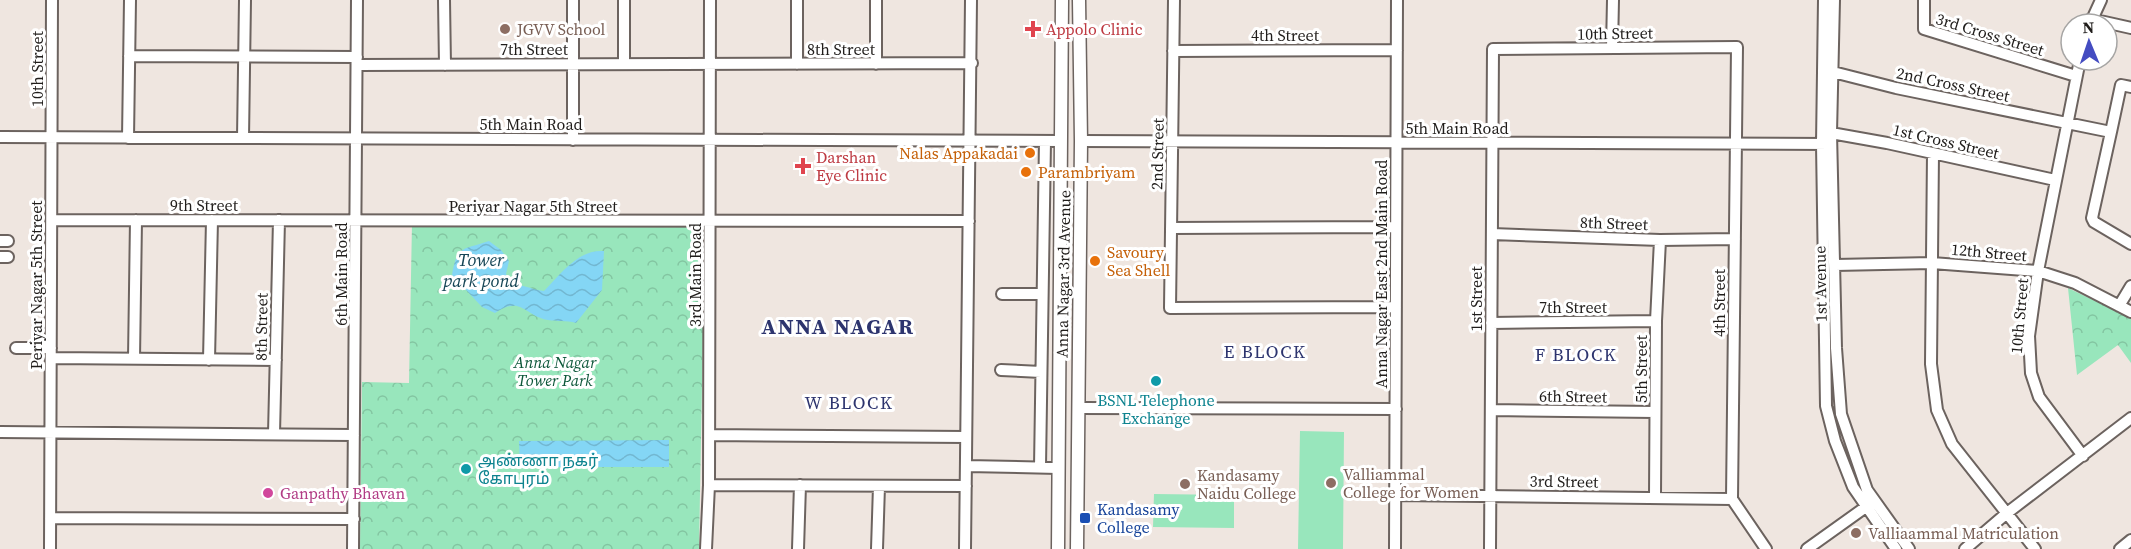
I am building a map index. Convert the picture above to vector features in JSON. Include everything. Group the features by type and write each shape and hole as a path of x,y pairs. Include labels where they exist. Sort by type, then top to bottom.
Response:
{"main road":[{"name":"Anna Nagar 3rd Avenue","path":"1058,549 1062,0"},
{"name":"Anna Nagar 3rd Avenue","path":"1077,549 1082,141 1079,0"}],"street":[{"name":"10th Street","path":"52,0 52,137"},
{"path":"128,138 130,0"},
{"path":"243,138 245,0"},
{"name":"6th Main Road","path":"353,549 357,0"},
{"path":"444,0 445,65"},
{"path":"573,0 573,140"},
{"path":"624,0 624,64"},
{"name":"3rd Main Road","path":"706,549 709,485 710,0"},
{"path":"797,0 797,64"},
{"path":"876,0 876,64"},
{"path":"965,549 971,0"},
{"name":"2nd Street","path":"1174,0 1170,308 1396,307"},
{"name":"Anna Nagar East 2nd Main Road","path":"1395,549 1397,0"},
{"path":"1612,48 1613,0"},
{"name":"1st Avenue","path":"1824,0 1828,140 1835,265 1836,348 1841,414 1870,505 1896,549"},
{"name":"1st Avenue","path":"1834,0 1833,72 1828,140 1826,406 1835,441 1853,487 1909,549"},
{"name":"3rd Cross Street","path":"1924,0 1924,29 2076,76"},
{"name":"10th Street","path":"1493,49 1737,47"},
{"name":"4th Street","path":"1732,499 1737,47"},
{"name":"1st Street","path":"1490,549 1493,49"},
{"name":"4th Street","path":"1173,51 1397,50"},
{"name":"7th Street","path":"129,56 244,57 445,65 710,64"},
{"name":"8th Street","path":"710,64 972,63"},
{"name":"2nd Cross Street","path":"1833,72 1896,88 2111,132"},
{"name":"10th Street","path":"2077,72 2038,272 2029,336 2031,373 2039,397 2083,456"},
{"path":"2131,87 2121,85 2092,218 2094,222 2131,244"},
{"name":"5th Main Road","path":"0,137 1061,141"},
{"name":"Periyar Nagar 5th Street","path":"50,549 52,137"},
{"name":"5th Main Road","path":"1082,141 1736,145 1828,140"},
{"name":"1st Cross Street","path":"1828,140 1933,153 2055,180"},
{"path":"1040,467 1045,141"},
{"path":"1933,153 1931,364 1937,411 1952,444 2035,549"},
{"name":"9th Street","path":"52,220 356,220"},
{"path":"134,359 136,220"},
{"path":"209,360 212,220"},
{"name":"8th Street","path":"274,434 279,220"},
{"name":"Periyar Nagar 5th Street","path":"356,220 710,221"},
{"path":"710,221 969,221"},
{"path":"1171,228 1396,227"},
{"name":"8th Street","path":"1492,234 1660,240 1735,239"},
{"name":"5th Street","path":"1655,497 1656,321 1660,240"},
{"name":"12th Street","path":"1835,265 1932,263 2038,272 2075,283 2131,312"},
{"path":"2120,306 2131,286"},
{"path":"1002,294 1042,294"},
{"name":"7th Street","path":"1491,322 1656,321"},
{"path":"16,348 134,359 276,360"},
{"path":"1001,370 1041,372"},
{"path":"1078,408 1396,409"},
{"name":"6th Street","path":"1491,410 1655,412"},
{"path":"1965,549 2007,513 2131,418"},
{"path":"0,432 354,435"},
{"path":"709,435 966,437"},
{"path":"967,466 1058,468"},
{"path":"709,485 966,486"},
{"path":"798,549 800,485"},
{"path":"878,549 879,486"},
{"name":"3rd Street","path":"1395,495 1732,499"},
{"path":"1732,499 1766,549"},
{"path":"1807,549 1870,505"},
{"path":"50,518 354,519"},
{"path":"2120,549 2131,540"}],"green space":[{"name":"Anna Nagar Tower Park","path":"412,223 705,223 699,549 360,549 362,382 409,383"},
{"path":"2068,288 2131,318 2131,363 2118,345 2077,375"},
{"path":"1300,431 1344,432 1343,549 1298,549"},
{"path":"1154,494 1234,495 1234,528 1153,527"}],"water":[{"name":"Tower park pond","path":"489,241 501,250 509,261 506,274 511,285 544,291 578,258 595,251 604,251 602,290 576,323 540,318 517,306 504,308 495,313 482,307 452,275 459,253"},
{"path":"669,440 669,467 520,467 519,441"}],"place":[{"name":"JGVV School","path":"505,29"},
{"name":"Appolo Clinic","path":"1033,29"},
{"name":"Nalas Appakadai","path":"1030,153"},
{"name":"Darshan Eye Clinic","path":"803,166"},
{"name":"Parambriyam","path":"1026,172"},
{"name":"Savoury Sea Shell","path":"1095,261"},
{"name":"BSNL Telephone Exchange","path":"1156,381"},
{"name":"அண்ணா நகர் கோபுரம்","path":"466,469"},
{"name":"Valliammal College for Women","path":"1331,483"},
{"name":"Kandasamy Naidu College","path":"1185,484"},
{"name":"Ganpathy Bhavan","path":"268,493"},
{"name":"Kandasamy College","path":"1085,518"},
{"name":"Valliaammal Matriculation","path":"1856,533"}],"district":[{"name":"ANNA NAGAR","path":"838,326"},
{"name":"E BLOCK","path":"1265,351"},
{"name":"F BLOCK","path":"1576,354"},
{"name":"W BLOCK","path":"849,402"}]}
